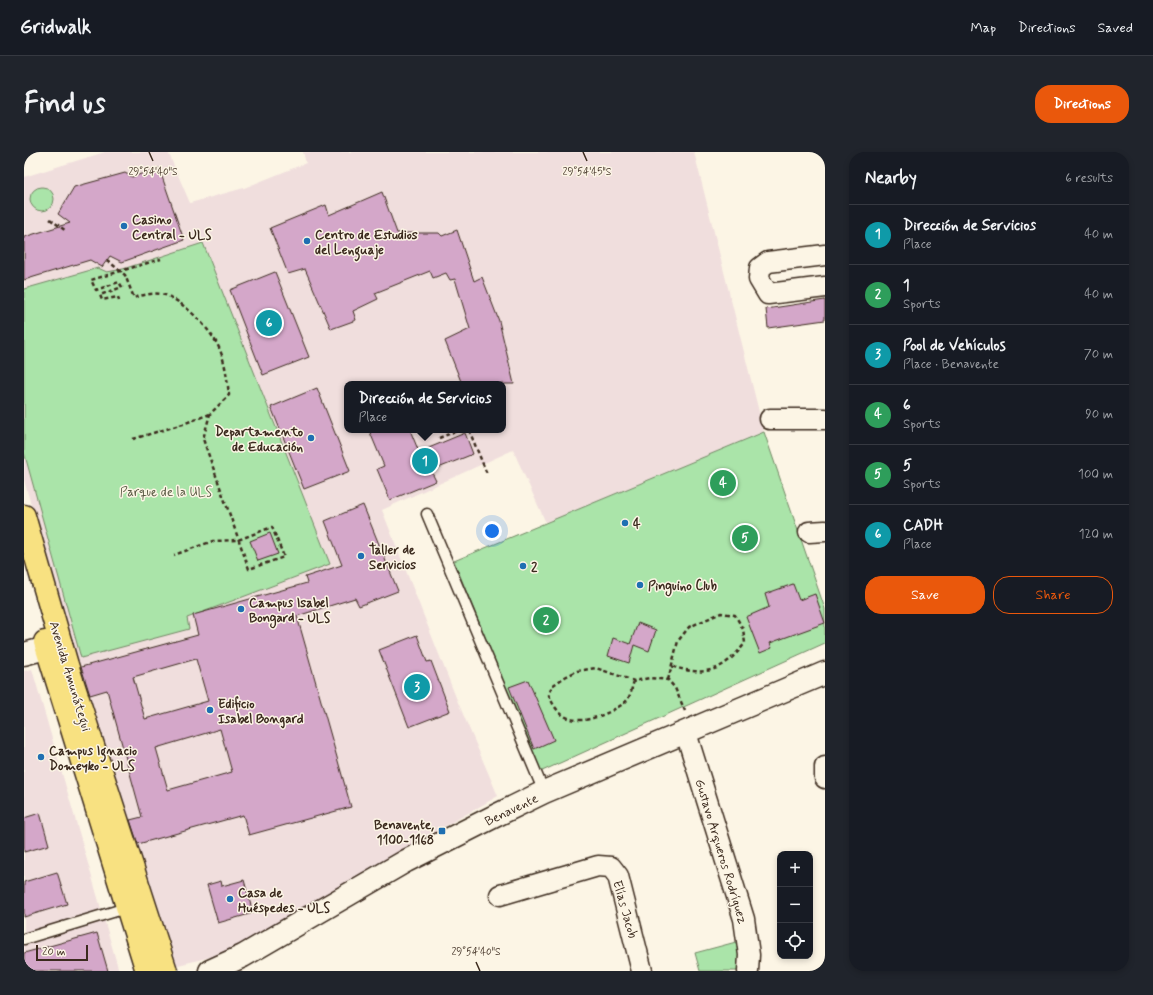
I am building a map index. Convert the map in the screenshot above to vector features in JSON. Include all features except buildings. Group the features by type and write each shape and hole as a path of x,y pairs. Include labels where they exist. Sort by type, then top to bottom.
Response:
{"main road":[{"name":"Avenida Amunátegui","path":"24,516 54,646 126,908 146,971"},
{"name":"Avenida Amunátegui","path":"24,565 54,646 166,971"},
{"path":"24,654 54,646"},
{"name":"Benavente","path":"210,971 243,956 406,861 544,792 689,732 825,673"}],"street":[{"path":"825,255 768,262 760,268 759,279 768,294 825,287"},
{"path":"770,419 825,419"},
{"name":"Gustavo Arqueros Rodríguez","path":"689,732 744,919 749,955 748,971"},
{"path":"825,767 825,778"},
{"name":"Elías Jacob","path":"500,895 598,866 611,867 618,876 642,971"}],"lane":[{"path":"427,514 544,792"},
{"path":"24,938 126,908"}],"path":[{"path":"50,219 66,231"},
{"path":"119,301 118,297 102,300 100,295 122,287 119,282 96,290 91,280 161,259"},
{"path":"107,260 125,275 134,298 145,293 169,296 198,319 216,342 226,373 229,395 210,414 133,439"},
{"path":"174,555 213,541 238,540 272,527 284,557 248,569 238,540 203,439 210,414"},
{"path":"439,438 452,433"},
{"path":"470,433 487,474"},
{"path":"668,680 671,666 678,641 688,627 721,613 735,615 743,629 745,643 726,664 712,670 690,672 671,666"},
{"path":"634,681 628,700 612,711 591,720 579,721 565,717 553,707 549,695 552,686 564,677 577,671 596,668 634,681 650,678 668,680 675,688 689,732"}],"shaded area":[{"name":"Campus Isabel Bongard - ULS","path":"105,152 168,152 190,203 244,188 306,163 303,152 694,152 764,432 546,523 513,450 382,510 457,700 498,796 223,954 162,969 24,480 24,177"},
{"name":"Campus Ignacio Domeyko - ULS","path":"32,669 119,971 24,971 24,671"}],"green space":[{"path":"42,187 47,188 53,194 53,204 47,210 42,211 37,210 31,204 30,199 31,194 37,188"},
{"name":"Parque de la ULS","path":"203,243 330,564 187,618 189,629 81,658 24,452 24,289 98,268 107,272 123,269"},
{"name":"Pinguino Club","path":"764,432 825,609 825,643 540,772 454,561"},
{"path":"736,942 741,971 700,971 695,953"}],"place":[{"name":"Casino Central - ULS","path":"124,226"},
{"name":"Centro de Estudios del Lenguaje","path":"307,241"},
{"name":"CADH","path":"269,323"},
{"name":"Departamento de Educación","path":"311,438"},
{"name":"Dirección de Servicios","path":"425,461"},
{"name":"6","path":"723,483"},
{"name":"4","path":"625,523"},
{"name":"5","path":"745,538"},
{"name":"Taller de Servicios","path":"361,556"},
{"name":"2","path":"523,566"},
{"name":"Pinguino Club","path":"640,585"},
{"name":"Campus Isabel Bongard - ULS","path":"241,609"},
{"name":"1","path":"546,620"},
{"name":"Pool de Vehículos","path":"417,687"},
{"name":"Edificio Isabel Bongard","path":"210,710"},
{"name":"Campus Ignacio Domeyko - ULS","path":"41,757"},
{"name":"Benavente, 1100-1168","path":"442,831"},
{"name":"Casa de Huéspedes - ULS","path":"230,899"}]}
